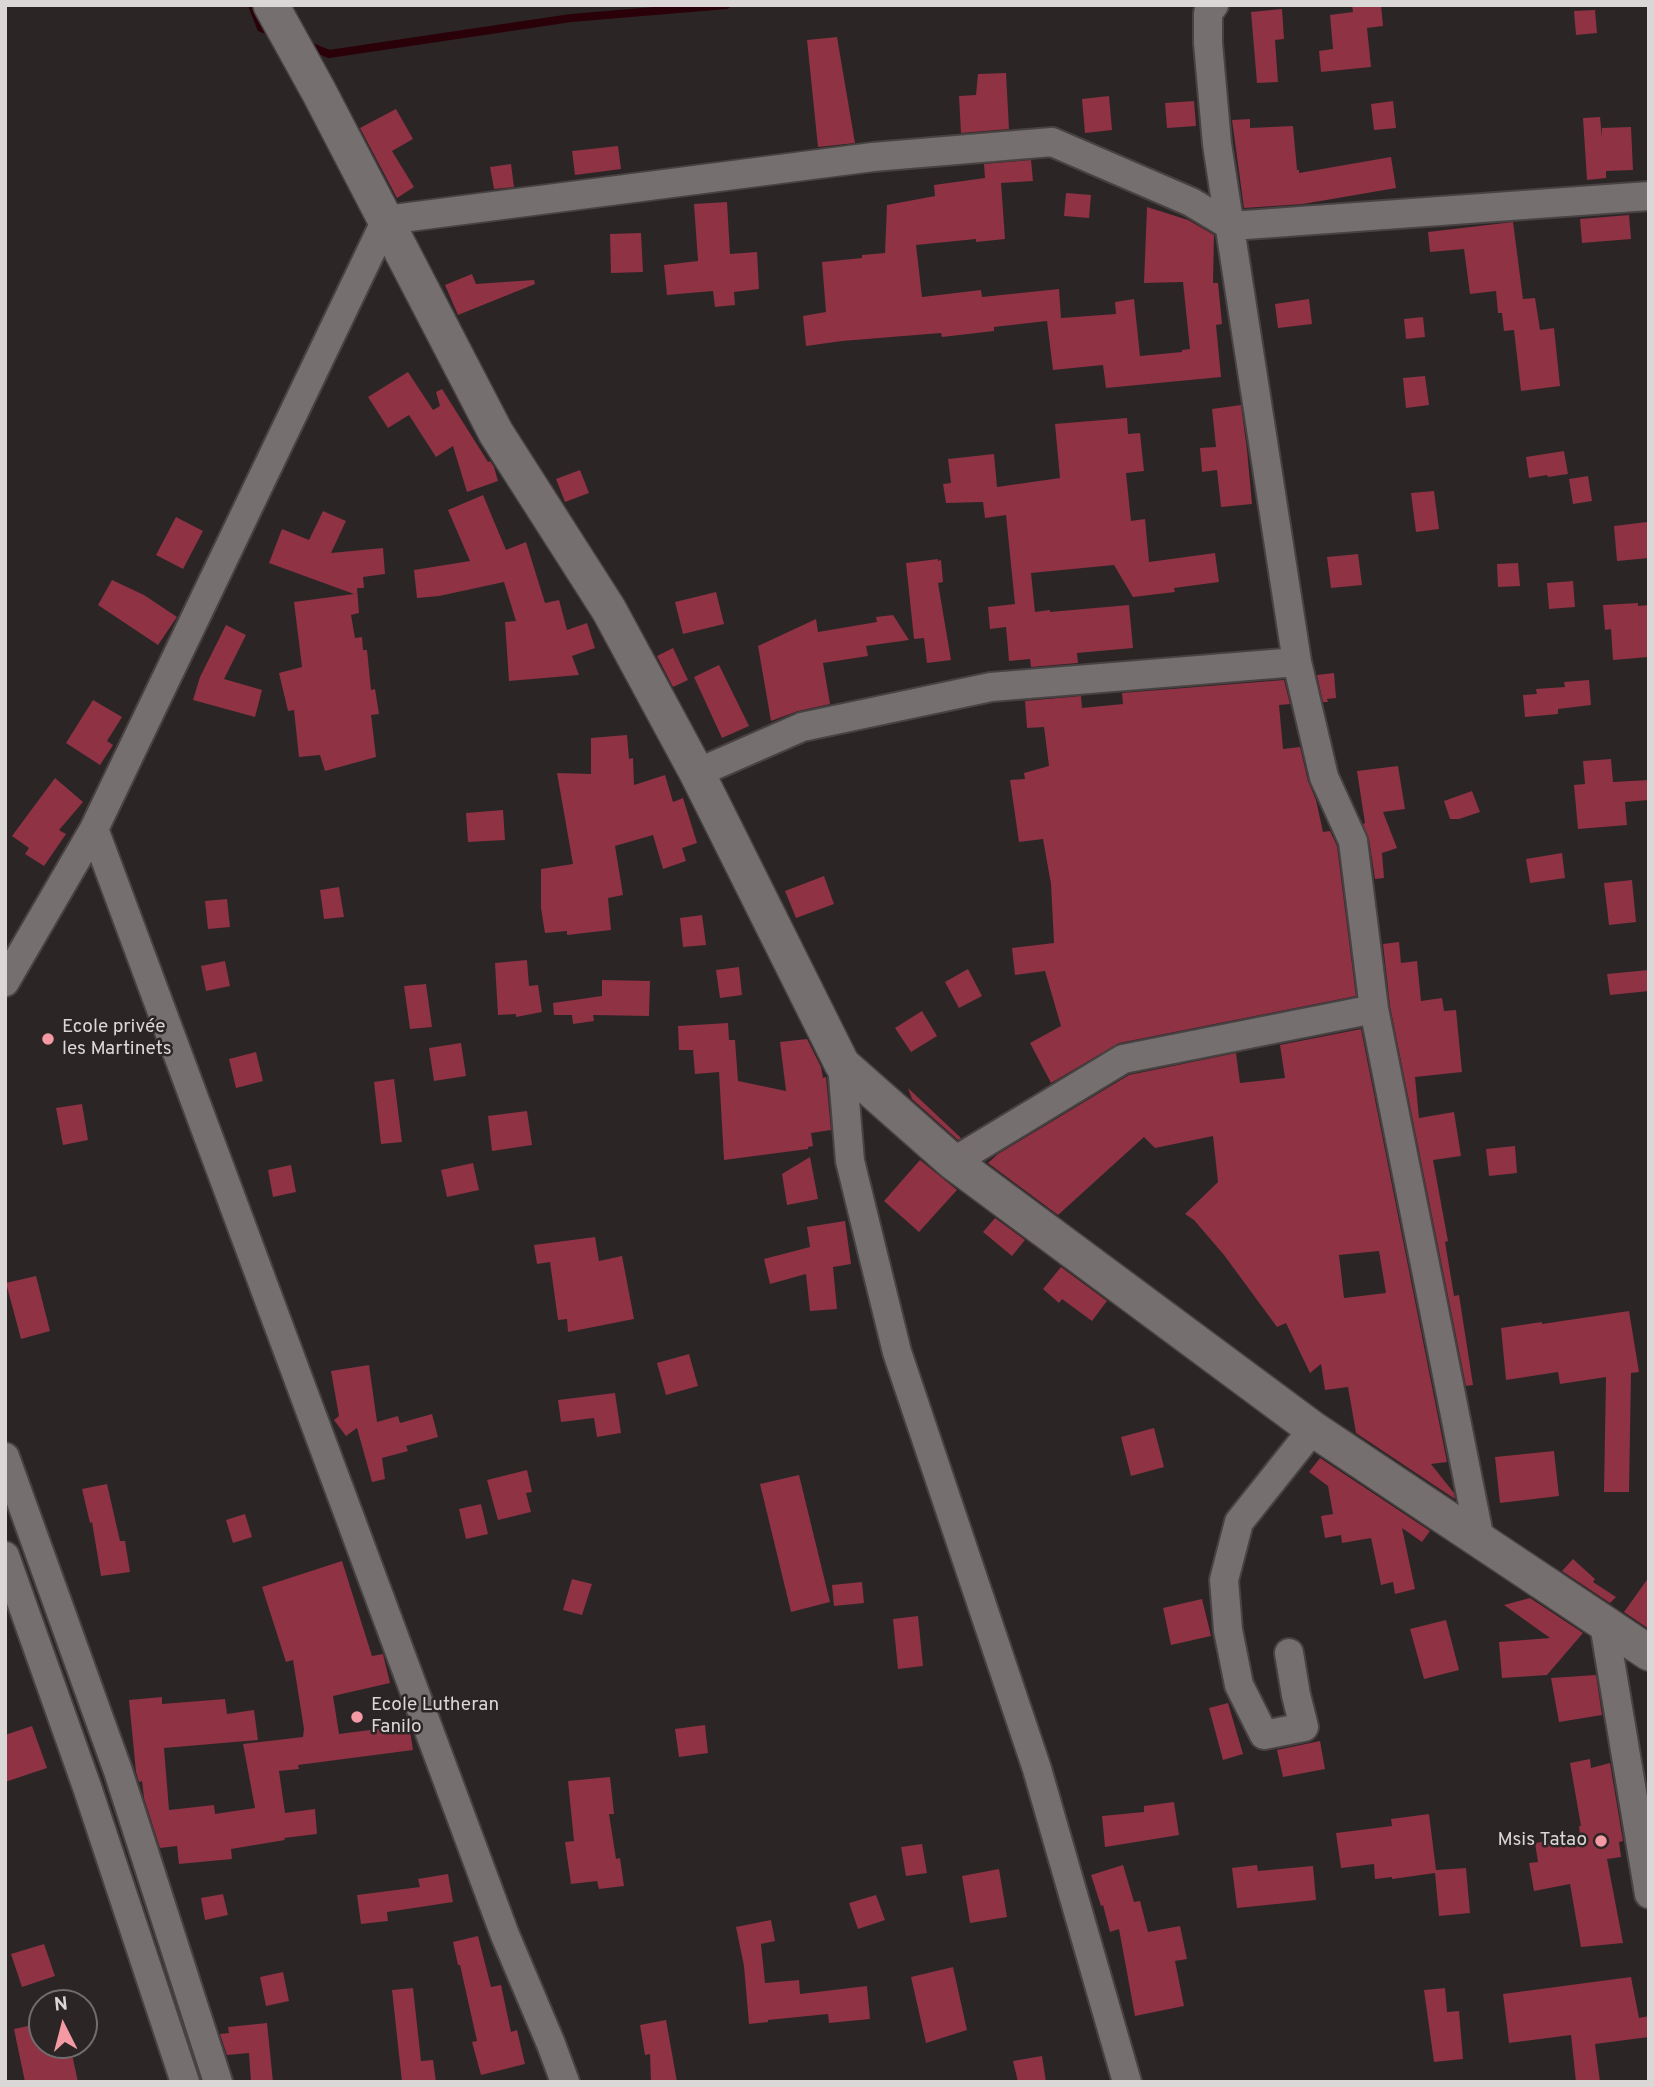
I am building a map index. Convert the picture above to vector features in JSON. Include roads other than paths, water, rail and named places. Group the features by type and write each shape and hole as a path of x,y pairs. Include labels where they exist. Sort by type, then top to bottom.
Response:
{"street":[{"path":"271,5 496,433 609,610 697,773 842,1064 850,1161 897,1352 1037,1769 1127,2082"},
{"path":"1214,5 1208,13 1208,43 1217,144 1297,662 1324,777 1353,841 1374,1009 1480,1540"},
{"path":"386,220 873,157 1052,142 1191,202 1231,226 1649,196"},
{"path":"5,982 94,830 386,220"},
{"path":"697,773 802,727 991,687 1297,662"},
{"path":"94,830 505,1936 565,2082"},
{"path":"953,1162 1122,1059 1374,1009"},
{"path":"842,1064 953,1162 1313,1429 1649,1653"},
{"path":"1289,1653 1304,1727 1264,1735 1239,1685 1228,1630 1224,1580 1239,1522 1313,1429"},
{"path":"5,1457 118,1772 218,2082"},
{"path":"5,1556 185,2082"},
{"path":"1604,1624 1649,1894"}],"waterway":[{"path":"252,5 261,28 272,32"},
{"path":"307,45 329,54 571,18 726,5"}],"place":[{"name":"Ecole privée les Martinets","path":"48,1039"},
{"name":"Ecole Lutheran Fanilo","path":"357,1717"},
{"name":"Msis Tatao","path":"1601,1841"}]}
